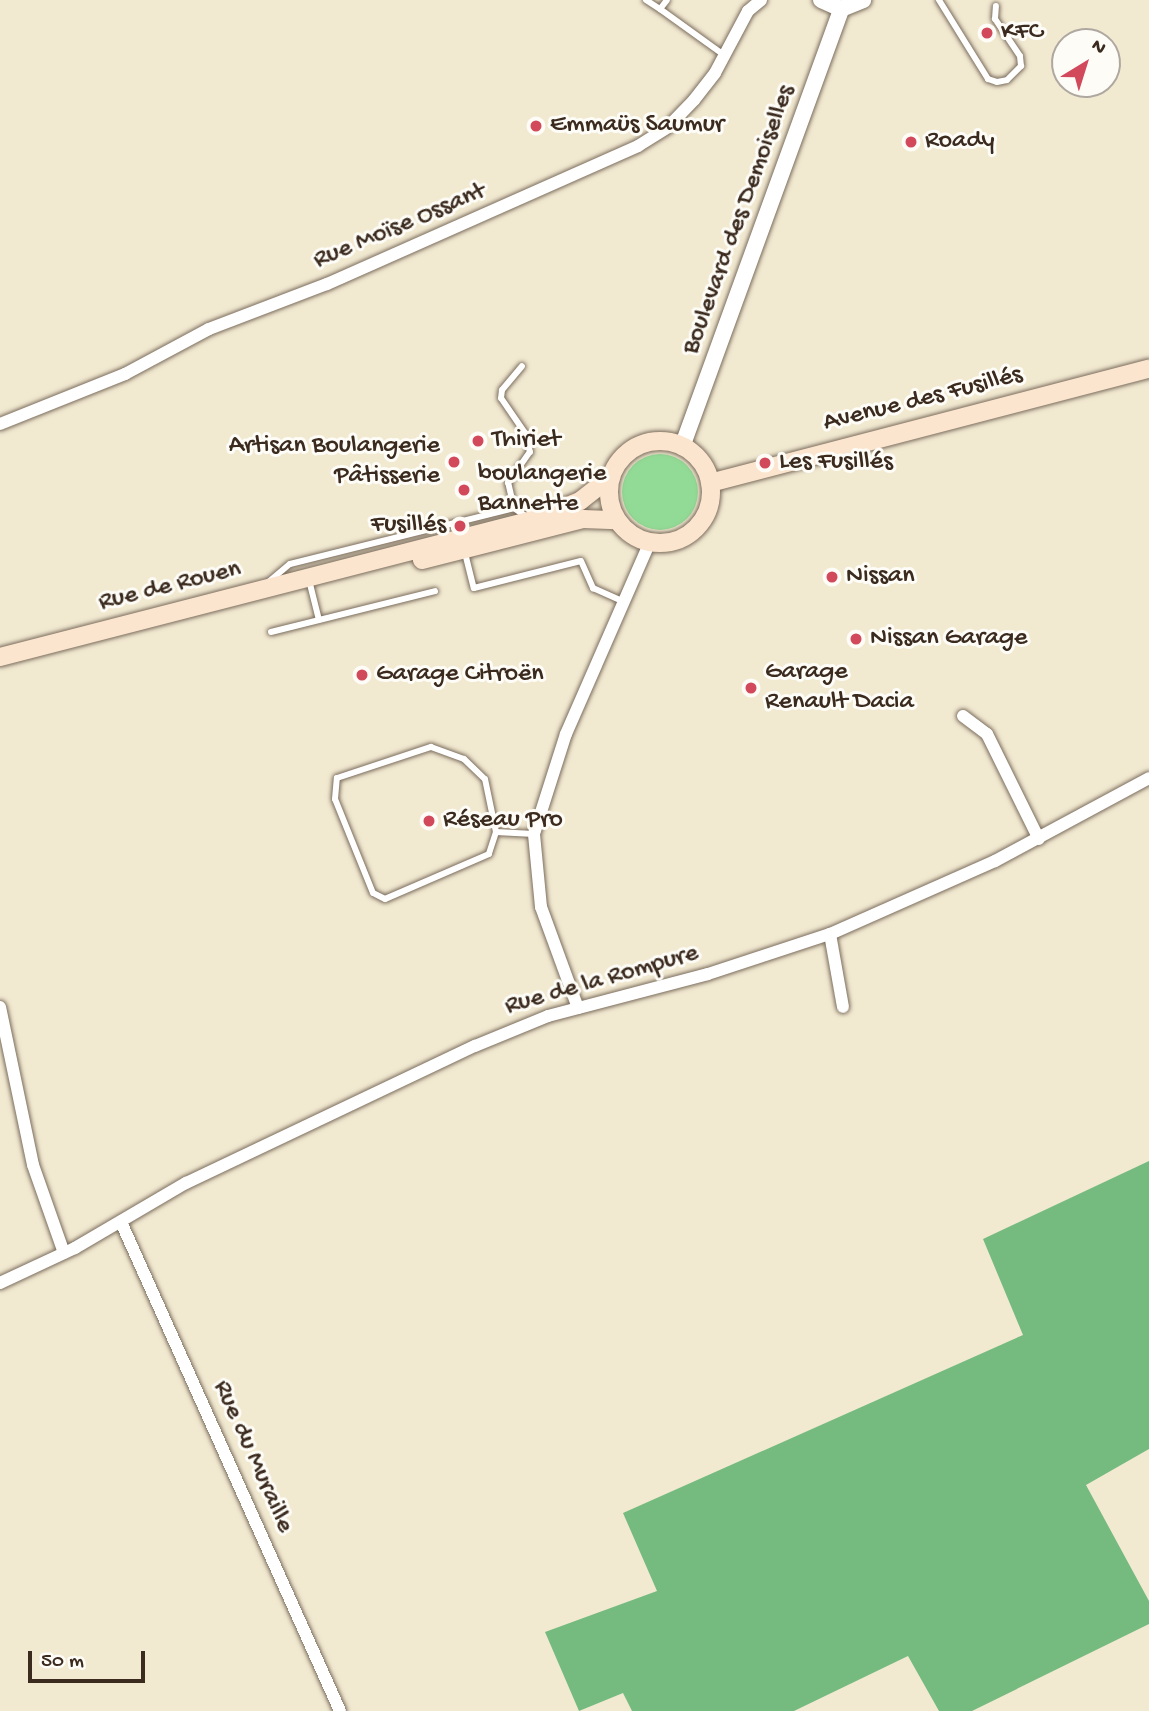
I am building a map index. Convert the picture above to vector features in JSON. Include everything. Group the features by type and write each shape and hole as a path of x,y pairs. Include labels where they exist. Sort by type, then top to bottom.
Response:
{"main road":[{"name":"Avenue des Fusillés","path":"710,483 1149,369"},
{"path":"666,442 682,447 705,468 710,483 708,511 691,533 664,543 637,538 617,520 610,499 611,477 622,458 635,448 666,442"},
{"name":"Rue de Rouen","path":"0,657 353,569 392,568 580,501 611,477"},
{"name":"Rue de Rouen","path":"465,543 583,519 617,520"}],"street":[{"name":"Rue Moïse Ossant","path":"0,424 125,374 209,329 327,284 638,146 681,115 725,55 748,11 761,0"},
{"path":"821,0 841,9 863,0"},
{"name":"Boulevard des Demoiselles","path":"682,447 841,9"},
{"path":"578,1008 541,906 534,834 566,734 650,542"},
{"path":"963,716 987,734 1039,839"},
{"name":"Rue de la Rompure","path":"0,1283 64,1253 186,1183 429,1067 548,1016 708,974 830,934 1039,839 1149,778"},
{"path":"830,934 843,1007"},
{"path":"0,1007 33,1165 64,1253"},
{"name":"Rue du Muraille","path":"121,1222 340,1711"}],"lane":[{"path":"646,0 725,55"},
{"path":"660,9 667,0"},
{"path":"939,0 988,79 997,82 1007,80 1021,66 1020,56 995,19 996,6"},
{"path":"522,366 502,390 501,398 525,433 530,452 508,484 514,508 532,520"},
{"path":"260,592 275,572 290,564 514,508"},
{"path":"465,543 474,587 581,561 593,588 625,602"},
{"path":"309,580 319,620"},
{"path":"271,632 435,591"},
{"path":"431,747 464,758 485,779 496,832 489,854 385,899 373,893 335,799 337,778 431,747"},
{"path":"496,832 534,834"}],"green space":[{"path":"660,454 674,457 687,465 695,478 698,492 695,506 687,519 674,527 660,530 646,527 633,519 625,506 622,492 625,478 633,465 646,457"},
{"path":"1149,1161 1149,1449 1086,1485 1149,1601 1149,1624 972,1711 939,1711 908,1656 794,1711 632,1711 623,1693 579,1711 545,1632 657,1591 623,1513 1023,1335 983,1239"}],"place":[{"name":"KFC","path":"987,33"},
{"name":"Emmaüs Saumur","path":"536,126"},
{"name":"Roady","path":"911,142"},
{"name":"Thiriet","path":"478,441"},
{"name":"Artisan Boulangerie Pâtisserie","path":"454,462"},
{"name":"Les Fusillés","path":"765,463"},
{"name":"boulangerie Bannette","path":"464,490"},
{"name":"Fusillés","path":"460,526"},
{"name":"Nissan","path":"832,577"},
{"name":"Nissan Garage","path":"856,639"},
{"name":"Garage Citroën","path":"362,675"},
{"name":"Garage Renault Dacia","path":"751,688"},
{"name":"Réseau Pro","path":"429,821"}]}
